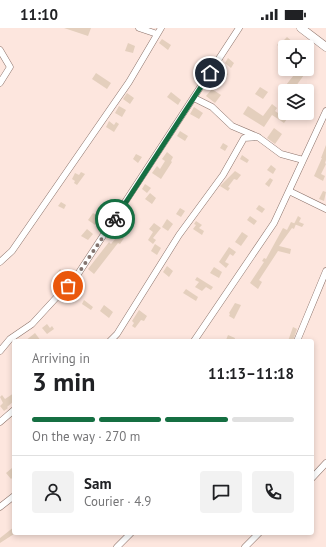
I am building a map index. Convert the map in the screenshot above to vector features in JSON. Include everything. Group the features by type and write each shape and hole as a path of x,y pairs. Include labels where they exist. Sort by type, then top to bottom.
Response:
{"main road":[{"path":"301,28 326,47"}],"street":[{"path":"0,262 12,251 129,82 159,31 139,28"},
{"path":"0,351 10,339 32,324 78,274 239,28"},
{"path":"0,50 10,67 0,83"},
{"path":"194,98 212,107 232,126 258,137 281,154 303,160"},
{"path":"195,339 274,223 326,110"},
{"path":"112,339 117,334 193,214 223,175 244,138 258,137"},
{"path":"289,191 326,209"},
{"path":"298,339 326,271"},
{"path":"0,422 12,412"},
{"path":"314,476 326,463"},
{"path":"0,507 12,498"},
{"path":"117,547 130,535"},
{"path":"245,547 257,535"}],"building":[{"path":"64,28 91,28 88,36"},
{"path":"162,39 171,45 168,50 159,43"},
{"path":"128,43 135,46 133,53 125,51"},
{"path":"228,58 234,63 231,68 225,63"},
{"path":"221,69 228,74 224,80 217,74"},
{"path":"96,73 111,83 107,89 92,79"},
{"path":"293,76 303,76 297,84 287,84"},
{"path":"260,87 268,92 263,99 255,94"},
{"path":"212,89 221,95 215,103 206,96"},
{"path":"171,92 181,100 178,105 167,97"},
{"path":"127,93 134,98 130,104 123,99"},
{"path":"272,104 277,108 275,111 278,113 278,119 272,115 264,127 243,114 248,106 263,116"},
{"path":"119,106 126,110 122,117 115,113"},
{"path":"194,107 203,113 199,119 190,114"},
{"path":"280,120 286,120 284,123"},
{"path":"109,121 114,125 116,122 119,124 114,132 106,127"},
{"path":"274,128 282,134 275,144 267,138"},
{"path":"180,131 188,136 185,141 177,136"},
{"path":"223,143 228,146 225,151 220,148"},
{"path":"326,145 326,164 321,174 325,176 323,181 314,176"},
{"path":"167,152 173,157 172,162 161,179 152,173 157,166 160,169 165,161 162,159"},
{"path":"136,154 142,157 138,163 133,159"},
{"path":"242,155 249,160 247,163 240,159"},
{"path":"271,165 276,169 273,174 267,170"},
{"path":"235,171 241,175 237,180 234,179 228,187 230,188 228,191 220,186"},
{"path":"81,172 85,174 77,185 72,179 75,173 79,175"},
{"path":"270,178 273,180 269,187 265,184"},
{"path":"145,184 151,188 147,193 142,189"},
{"path":"323,191 326,192 324,201 319,199"},
{"path":"150,193 156,198 152,204 145,199"},
{"path":"61,202 66,205 64,209 58,206"},
{"path":"259,205 265,209 262,213 256,209"},
{"path":"100,208 106,215 103,218 101,217 95,225 88,220 93,213 96,215"},
{"path":"180,208 185,211 181,217 176,214"},
{"path":"129,210 135,215 130,220 125,216"},
{"path":"250,216 257,221 254,225 247,220"},
{"path":"298,216 301,218 299,222 304,224 302,227 294,224"},
{"path":"167,219 173,224 168,231 162,227"},
{"path":"196,221 202,225 199,228 204,231 202,235 193,229 196,225 194,224"},
{"path":"291,222 296,224 294,229 292,228 279,246 291,249 290,254 278,251 259,280 262,282 258,289 250,283 264,262 262,261 264,258 266,259 283,228 287,230"},
{"path":"154,223 161,228 153,238 156,240 153,244 148,240 153,232 149,229"},
{"path":"87,229 93,234 88,240 81,236"},
{"path":"242,232 248,236 241,246 235,242"},
{"path":"119,234 124,238 120,244 118,243 94,274 88,269 109,242 111,244"},
{"path":"155,244 161,248 157,255 151,251"},
{"path":"229,247 236,252 233,256 230,254 225,262 229,264 226,268 219,262"},
{"path":"167,266 173,271 169,277 163,272"},
{"path":"214,267 222,272 219,278 210,273"},
{"path":"60,269 66,274 61,280 55,275"},
{"path":"197,277 213,287 211,290 206,287 202,291 195,287 199,282 195,280"},
{"path":"186,289 198,297 196,301 183,293"},
{"path":"84,300 93,307 91,310 82,304"},
{"path":"235,303 241,305 234,319 229,316 229,313"},
{"path":"104,305 113,312 109,318 100,311"},
{"path":"139,310 147,316 144,321 141,320 135,328 132,326 134,323 132,321"},
{"path":"47,324 50,328 52,326 54,329 47,334 42,328"},
{"path":"293,327 297,329 294,339 289,339"},
{"path":"35,333 40,339 28,339"},
{"path":"228,335 235,338 235,339 226,339"},
{"path":"12,394 12,403 4,411 0,406 3,403 0,397 2,395 5,399"},
{"path":"12,468 11,479 6,473"},
{"path":"12,529 12,535 0,543 0,538"}],"way so far":[{"path":"68,286 78,274 115,219"}],"route":[{"path":"115,219 210,73"}]}
